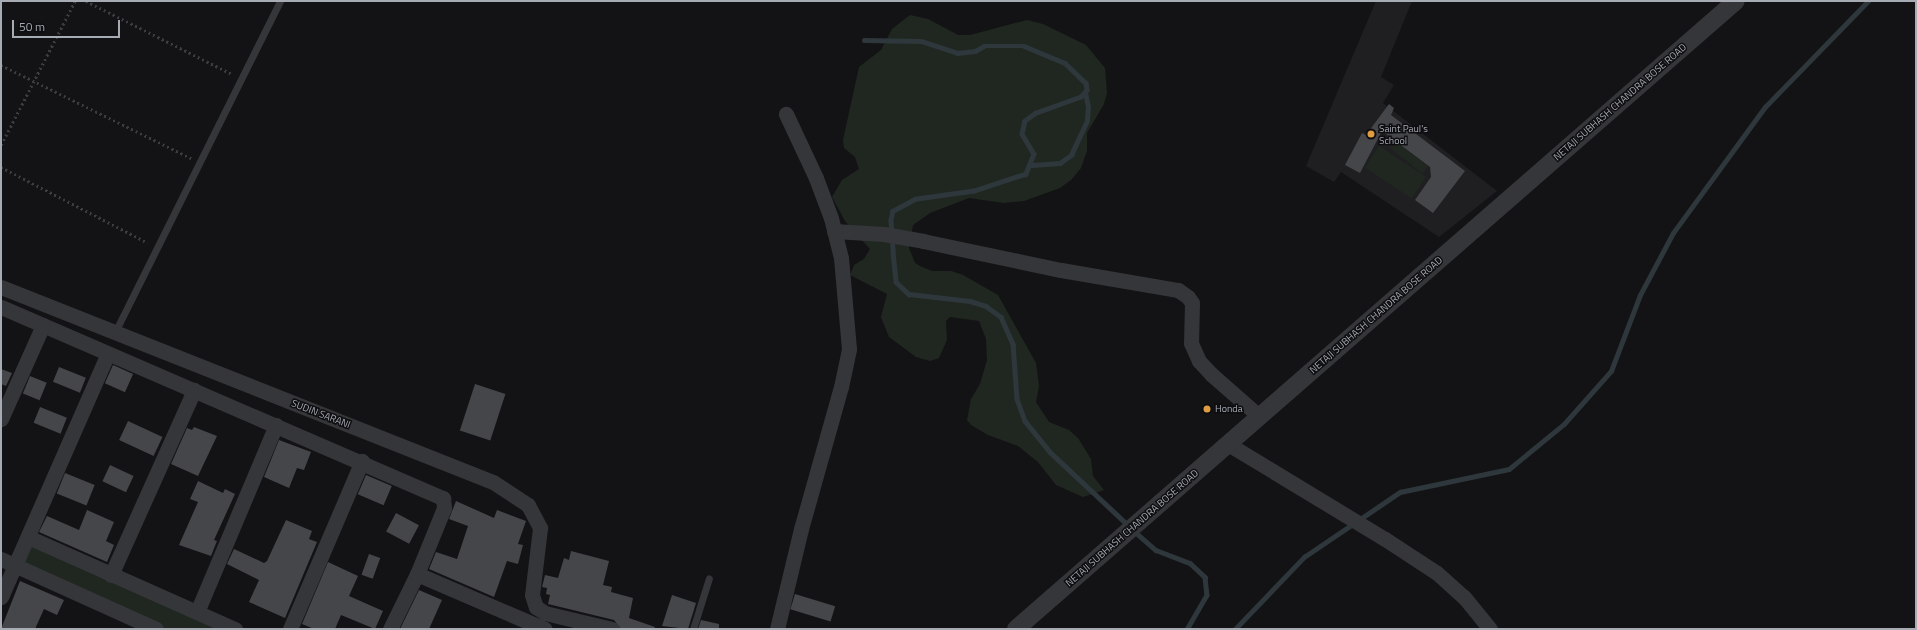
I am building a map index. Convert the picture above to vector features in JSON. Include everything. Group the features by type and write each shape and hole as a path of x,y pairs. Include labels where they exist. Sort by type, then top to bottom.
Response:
{"street":[{"name":"NETAJI SUBHASH CHANDRA BOSE ROAD","path":"1016,629 1260,417 1459,240 1736,1"},
{"path":"777,629 801,529 841,387 849,349 841,258 834,231 816,178 786,114"},
{"path":"834,231 884,234 902,237 1183,293 1188,297 1193,307 1191,343 1199,361 1210,374 1260,417"},
{"name":"SUDIN SARANI","path":"1,287 116,334 474,473 515,494 528,505 540,528 532,599 536,607 545,612 612,629"},
{"path":"1,307 436,494 445,502 417,574 390,629"},
{"path":"1,420 43,325"},
{"path":"1,597 110,353 116,334"},
{"path":"111,575 194,390"},
{"path":"197,612 276,425"},
{"path":"1228,444 1385,539 1437,573 1464,597 1490,629"},
{"path":"290,629 362,461"},
{"path":"28,537 235,629"},
{"path":"1,559 156,629"},
{"path":"417,574 545,629"}],"lane":[{"path":"116,334 280,1"},
{"path":"693,629 709,578"}],"path":[{"path":"1,145 75,1"},
{"path":"86,1 242,79"},
{"path":"1,65 200,163"},
{"path":"1,167 158,248"}],"shaded area":[{"name":"Saint Paul's School","path":"1376,1 1412,1 1381,77 1394,85 1383,103 1497,191 1439,237 1341,172 1334,182 1306,166"},
{"path":"910,15 928,19 958,35 970,35 1027,20 1043,24 1086,45 1105,68 1107,93 1104,104 1087,133 1087,151 1081,168 1071,180 1060,188 1024,201 1004,203 969,198 930,213 913,225 909,248 915,263 920,266 932,271 951,271 963,275 998,295 1036,363 1039,386 1036,402 1049,422 1069,430 1078,438 1091,459 1093,476 1104,490 1083,497 1056,485 1038,462 1018,446 988,435 971,425 967,420 971,399 980,384 987,360 986,339 979,321 950,317 946,321 947,340 939,358 930,361 916,357 889,337 881,317 887,294 850,275 854,265 864,259 870,249 845,221 832,197 842,180 859,169 855,157 844,148 843,140 859,67 881,50 892,29"},
{"path":"1388,135 1428,166 1423,173 1382,142"},
{"path":"1379,146 1426,176 1412,198 1365,168"},
{"path":"28,537 236,629 156,629 15,567"}],"building":[{"path":"1389,104 1394,108 1391,115 1465,171 1433,213 1415,200 1431,177 1430,167 1382,131 1360,173 1345,165 1362,133 1366,135"},
{"path":"113,365 133,374 125,392 105,383"},
{"path":"59,367 86,378 80,393 53,382"},
{"path":"1,369 12,373 6,386 1,384"},
{"path":"30,376 47,383 40,400 23,394"},
{"path":"475,384 505,394 490,440 460,431"},
{"path":"40,407 67,418 61,434 34,423"},
{"path":"128,421 162,437 154,456 119,440"},
{"path":"194,427 217,436 198,476 171,464 187,428 192,430"},
{"path":"279,440 311,452 304,470 297,468 289,488 264,477"},
{"path":"110,465 134,476 126,492 102,481"},
{"path":"65,473 95,485 86,505 57,493"},
{"path":"366,475 392,486 384,505 358,494"},
{"path":"198,481 223,493 225,489 235,494 214,540 217,541 211,556 179,545 198,502 190,499"},
{"path":"456,501 494,518 497,510 526,521 518,544 523,545 518,564 507,561 494,597 429,569 436,552 457,559 468,526 449,519"},
{"path":"87,510 114,522 106,541 114,545 107,562 39,532 47,516 79,530"},
{"path":"396,513 419,525 409,544 386,532"},
{"path":"286,520 312,531 309,539 317,542 285,618 249,602 259,580 227,564 234,549 264,563 267,561"},
{"path":"571,551 609,561 603,585 612,587 611,592 633,598 629,618 655,627 654,629 621,629 614,620 548,604 550,595 546,594 547,588 542,587 545,575 558,578 564,558 569,560"},
{"path":"369,554 380,558 373,579 361,575"},
{"path":"328,562 358,576 349,596 383,611 375,629 341,615 335,629 314,629 302,624"},
{"path":"20,581 64,600 57,615 44,609 35,629 1,629"},
{"path":"419,590 442,600 429,629 400,629"},
{"path":"795,594 835,606 830,622 790,609"},
{"path":"672,595 696,603 688,629 662,626"},
{"path":"701,620 719,624 719,629 698,629"}],"waterway":[{"path":"1235,629 1304,557 1400,492 1509,469 1564,424 1611,371 1640,295 1673,233 1765,107 1868,1"},
{"path":"864,40 921,41 957,53 975,51 984,46 1024,46 1065,63 1086,83 1087,90 1081,97 1036,113 1025,121 1022,134 1034,154 1026,174 974,191 916,199 893,211 891,220 893,252 896,282 909,294 970,301 986,306 1001,317 1013,344 1017,399 1025,421 1050,452 1129,526"},
{"path":"1032,165 1060,163 1071,155 1087,120 1088,107 1085,93"},
{"path":"1134,531 1156,550 1190,563 1205,577 1207,595 1187,629"}],"place":[{"name":"Saint Paul's School","path":"1371,134"},
{"name":"Honda","path":"1207,409"}]}
